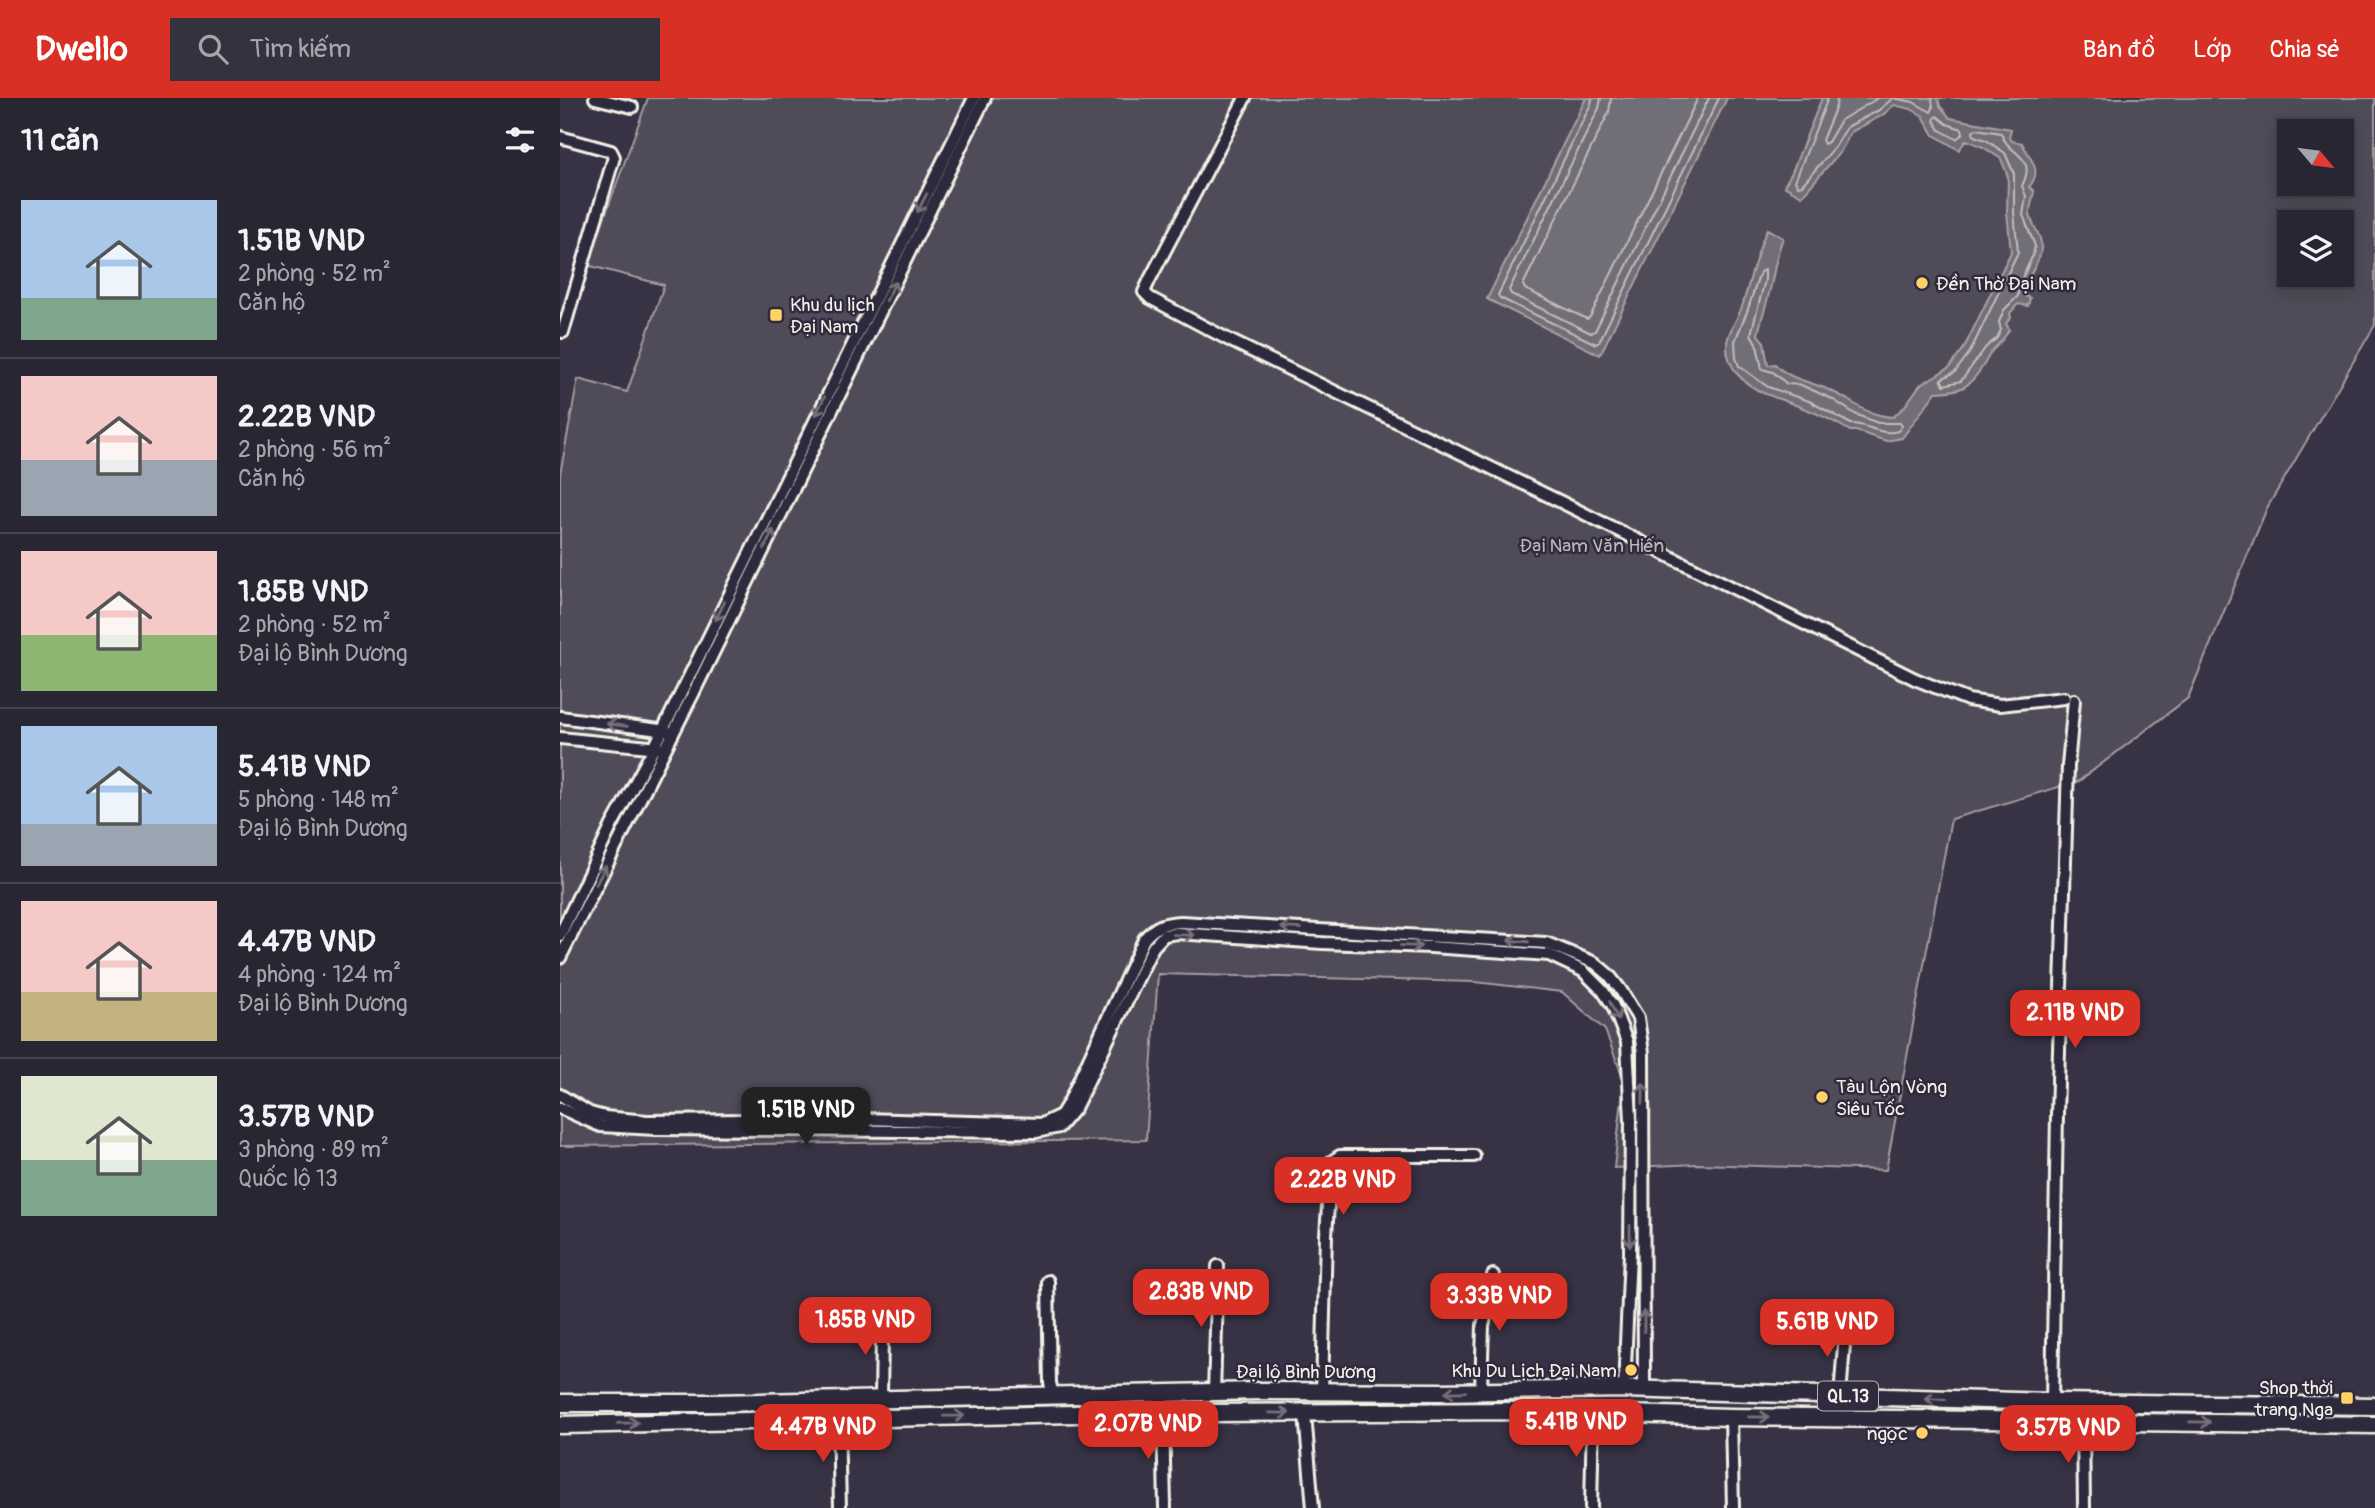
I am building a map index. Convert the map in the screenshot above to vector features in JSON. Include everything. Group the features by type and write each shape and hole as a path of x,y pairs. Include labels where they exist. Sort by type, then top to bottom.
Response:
{"highway":[{"name":"Đại lộ Bình Dương","path":"560,1403 714,1403 1214,1392 1624,1388 2052,1402"},
{"path":"1624,1388 1624,1412"},
{"path":"1642,1413 1644,1389"},
{"name":"QL.13","path":"2052,1402 2375,1406"},
{"path":"2052,1402 2052,1421"},
{"path":"2083,1421 2084,1403"},
{"name":"QL.13","path":"560,1425 838,1418 1593,1412 1731,1417 2375,1424"}],"street":[{"path":"595,98 632,107"},
{"path":"560,958 659,748 661,731 974,98"},
{"path":"560,935 612,825 659,748 674,732 985,98"},
{"path":"1245,98 1150,279 1144,292 1150,298 1266,359 1561,502 1915,679 1968,701 2000,705 2069,699 2052,1402"},
{"path":"560,137 611,151 614,157 564,332"},
{"path":"560,717 674,732"},
{"path":"560,738 659,748"},
{"path":"560,1095 590,1113 647,1121 862,1119 1042,1124 1061,1115 1069,1102 1144,939 1154,927 1164,923 1195,922 1546,943 1562,947 1595,963 1620,989 1638,1018 1643,1053 1644,1389"},
{"path":"560,1108 600,1126 656,1129 1036,1132 1059,1127 1075,1108 1153,947 1164,935 1177,933 1549,956 1583,971 1604,991 1627,1042 1631,1120 1630,1253 1624,1388"},
{"path":"1322,1392 1326,1236 1331,1162 1340,1156 1475,1156"},
{"path":"1214,1392 1218,1266"},
{"path":"1481,1391 1483,1325 1493,1275"},
{"path":"1048,1281 1049,1383 1053,1395"},
{"path":"874,1312 882,1335 881,1398"},
{"path":"1840,1396 1844,1348 1842,1320"},
{"path":"1625,1371 1644,1371"},
{"path":"1591,1508 1593,1412"},
{"path":"1163,1414 1165,1508"},
{"path":"1305,1414 1313,1508"},
{"path":"1731,1417 1733,1508"},
{"path":"838,1418 840,1508"},
{"path":"2083,1421 2084,1508"}],"green space":[{"name":"Đại Nam Văn Hiến","path":"648,98 2375,98 2375,325 2267,508 2188,698 2079,781 1951,819 1886,1170 1697,1164 1614,1168 1624,1081 1605,1030 1562,992 1475,982 1158,974 1146,1140 560,1146 560,474 578,379 627,392 664,285 587,265"}],"water":[{"path":"1586,98 1727,98 1600,355 1487,299"},
{"path":"1822,98 1938,98 1940,106 1950,118 2011,129 2009,137 2012,141 2022,143 2035,170 2029,187 2034,191 2030,213 2041,249 2025,290 2025,296 2030,298 2028,306 2018,304 2010,313 2011,318 2006,323 2009,330 1973,380 1952,391 1936,392 1902,438 1886,441 1850,431 1750,386 1733,367 1727,351 1727,342 1742,307 1763,238 1767,229 1783,238 1758,335 1764,342 1768,365 1775,364 1788,374 1825,388 1868,411 1893,417 1920,385 1950,367 1964,348 2011,252 2007,212 2008,177 2001,159 1983,147 1966,140 1959,150 1934,135 1923,116 1911,109 1894,105 1883,115 1851,132 1841,151 1802,196 1784,186"}],"place":[{"name":"Đền Thờ Đại Nam","path":"1922,283"},
{"name":"Khu du lịch Đại Nam","path":"776,315"},
{"name":"Tàu Lộn Vòng Siêu Tốc","path":"1822,1097"},
{"name":"Khu Du Lịch Đại Nam","path":"1631,1370"},
{"name":"Shop thời trang Nga","path":"2347,1398"},
{"name":"ngọc","path":"1922,1433"}]}
